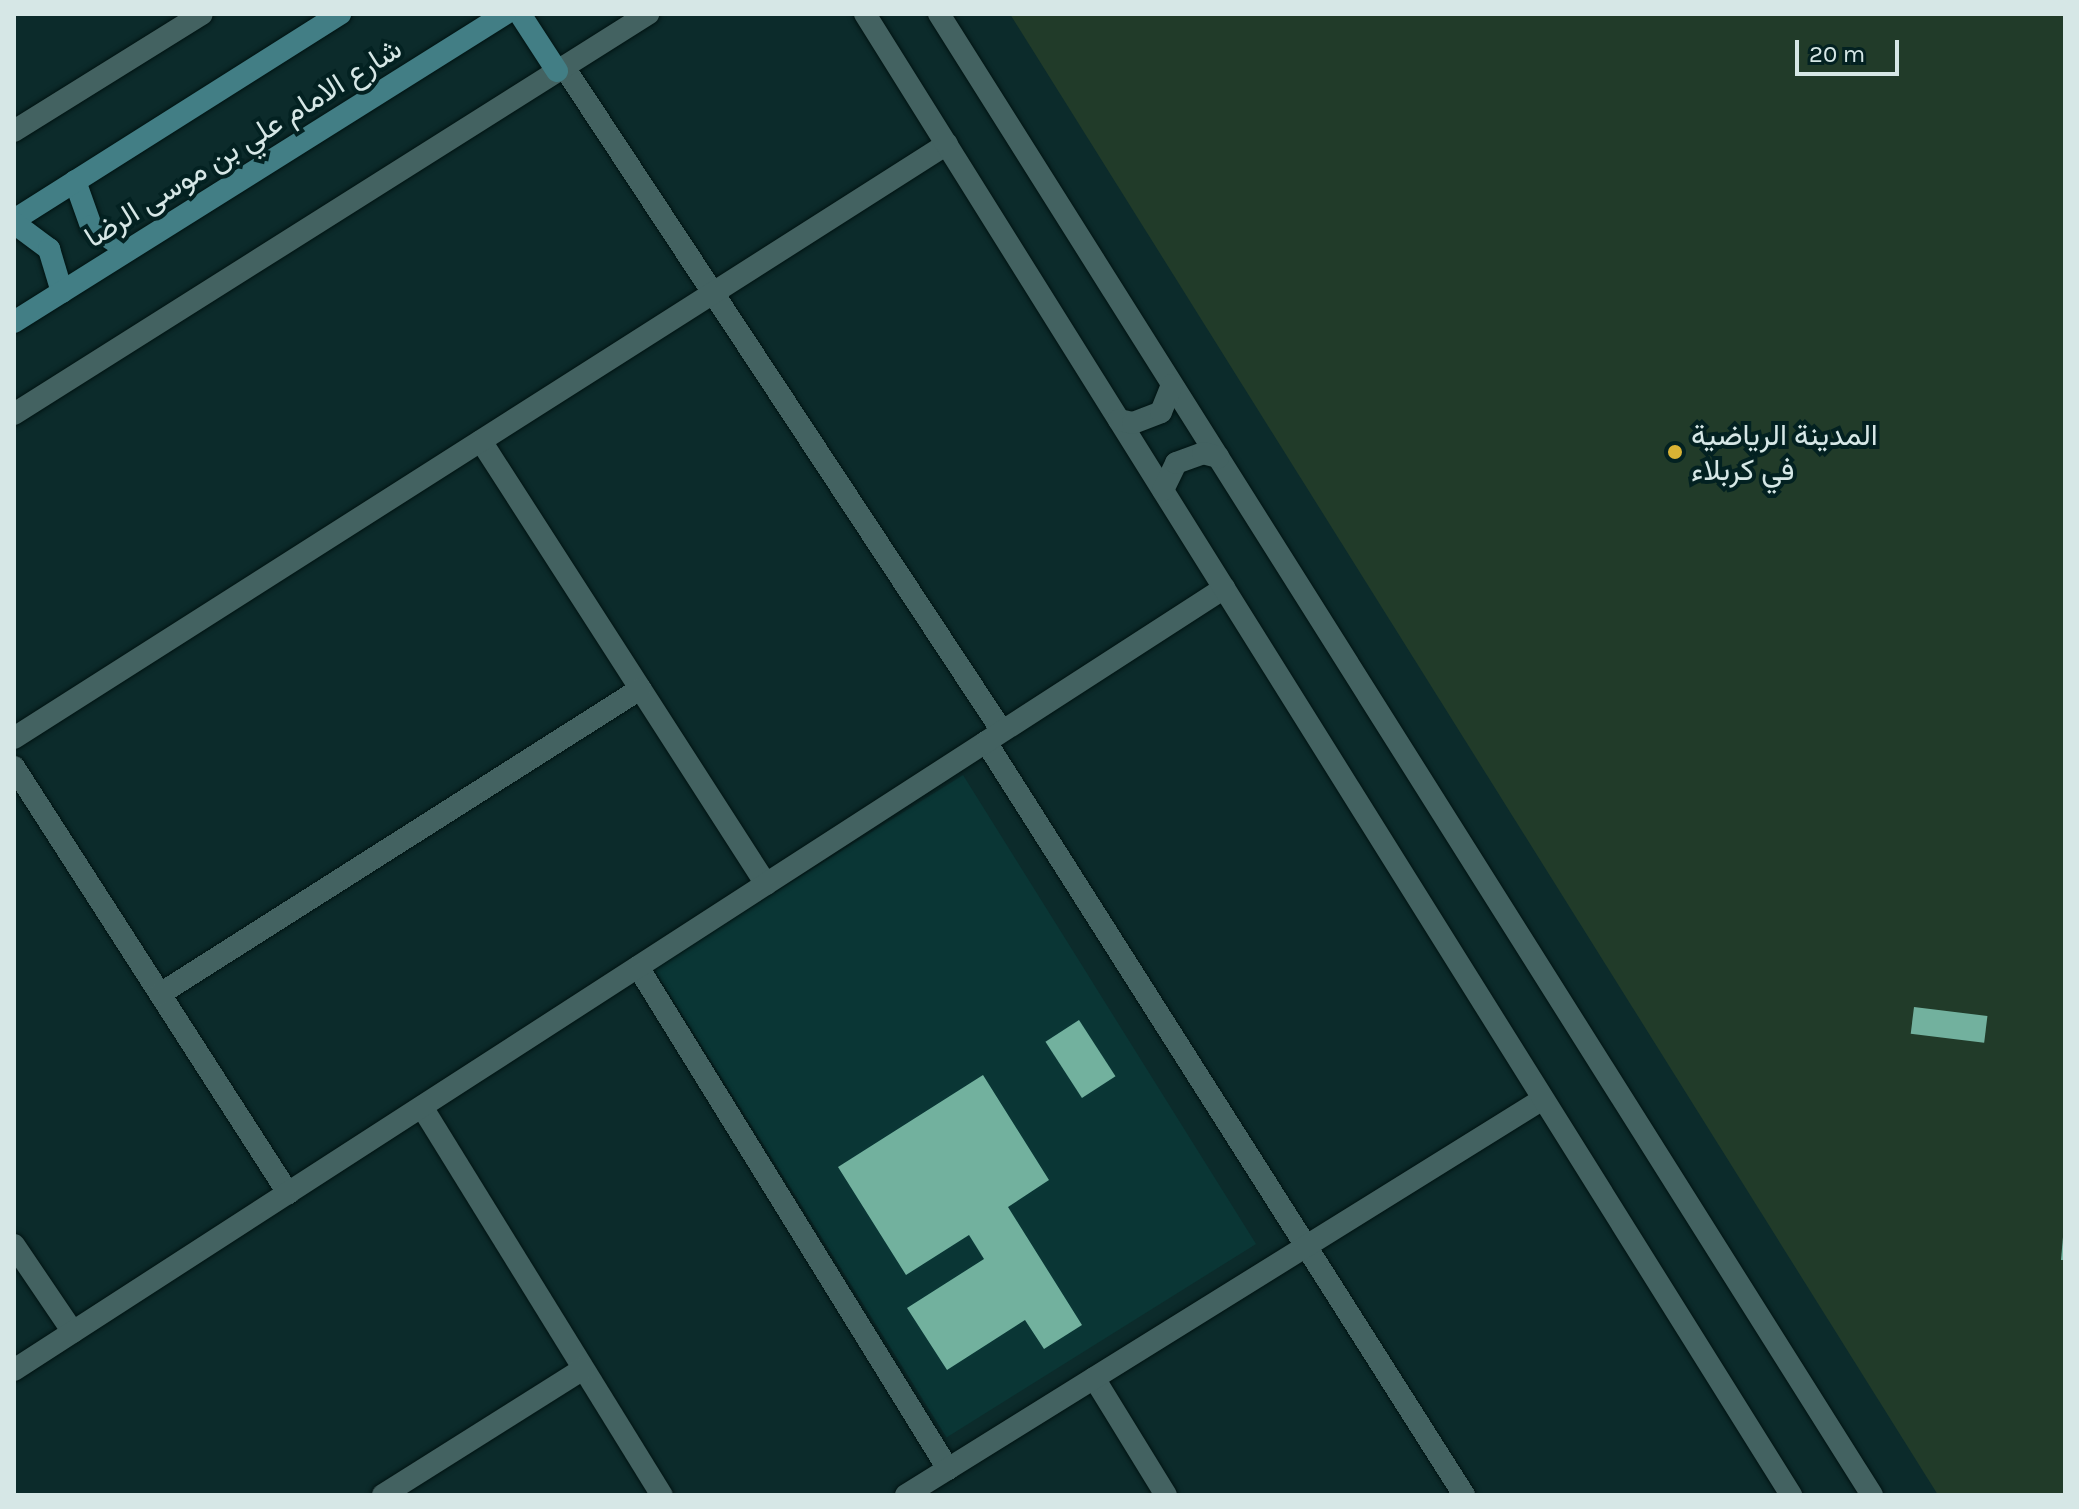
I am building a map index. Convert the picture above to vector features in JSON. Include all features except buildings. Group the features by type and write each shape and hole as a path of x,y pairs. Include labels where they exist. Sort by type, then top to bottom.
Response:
{"main road":[{"name":"شارع الامام علي بن موسى الرضا","path":"14,221 340,14"},
{"name":"شارع الامام علي بن موسى الرضا","path":"14,322 505,14"},
{"path":"520,14 561,69"},
{"path":"75,181 91,226 128,250"},
{"path":"14,221 49,249 62,292"}],"street":[{"path":"14,131 202,14"},
{"path":"14,414 648,14"},
{"path":"865,14 1791,1495"},
{"path":"939,14 1872,1495"},
{"path":"561,69 714,292 1464,1495"},
{"path":"14,738 947,144"},
{"path":"1119,420 1133,423 1161,412 1172,385"},
{"path":"481,441 766,884"},
{"path":"1163,490 1167,475 1188,455 1218,457"},
{"path":"14,1370 1224,588"},
{"path":"160,994 640,689"},
{"path":"14,767 288,1193"},
{"path":"638,967 948,1469"},
{"path":"906,1495 1543,1099"},
{"path":"422,1107 662,1495"},
{"path":"14,1245 73,1332"},
{"path":"383,1495 583,1369"},
{"path":"1094,1378 1166,1495"}],"shaded area":[{"name":"المدينة الرياضية في كربلاء","path":"1010,14 2065,14 2065,1495 1938,1495"},
{"path":"963,775 1256,1244 947,1437 653,968"}],"place":[{"name":"المدينة الرياضية في كربلاء","path":"1675,452"}]}
